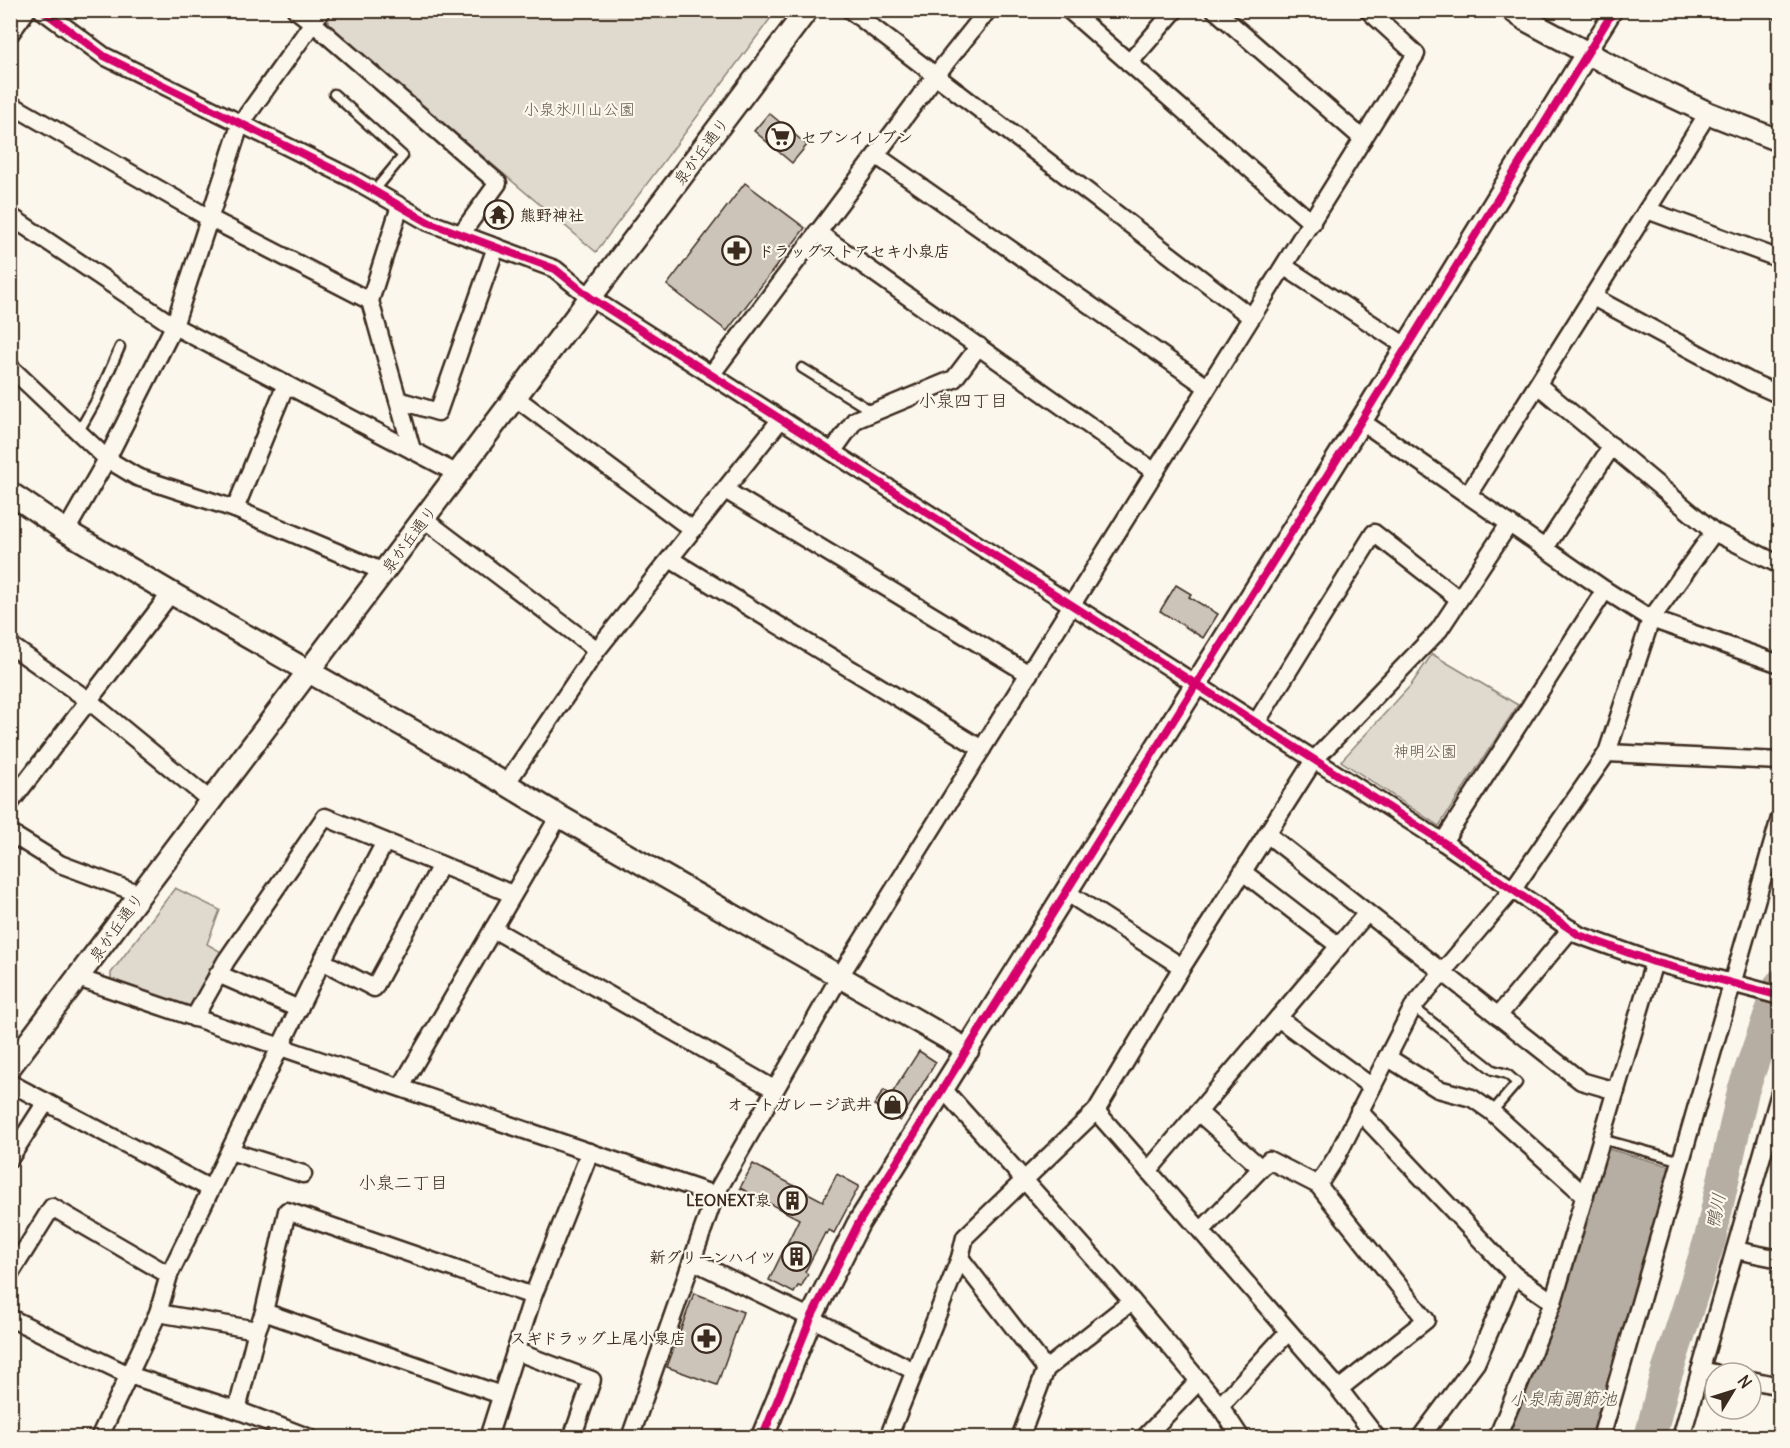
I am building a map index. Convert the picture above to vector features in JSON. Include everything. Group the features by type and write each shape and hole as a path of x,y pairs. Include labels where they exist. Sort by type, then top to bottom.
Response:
{"street":[{"path":"10,34 27,10"},
{"path":"42,10 104,56 351,178 428,222 555,269 591,298 1443,842 1579,935 1654,962 1779,996"},
{"path":"296,10 318,17 498,183 461,234"},
{"name":"泉が丘通り","path":"10,1067 807,10"},
{"path":"850,10 1251,317"},
{"path":"711,375 936,75 988,10"},
{"path":"1069,10 1312,223"},
{"path":"1129,63 1175,10"},
{"path":"1215,10 1364,139"},
{"path":"630,1437 715,1195 774,1089 840,976 1416,54 1368,10"},
{"path":"1512,10 1587,53 1708,113 1779,141"},
{"path":"762,1437 811,1318 858,1224 1197,685 1614,10"},
{"path":"66,531 107,459 174,326 240,125 318,17"},
{"path":"10,104 209,218 370,301"},
{"path":"1468,495 1708,113"},
{"path":"877,156 1208,387"},
{"path":"400,206 370,301 412,450"},
{"path":"1647,210 1779,259"},
{"path":"10,216 174,326 458,474"},
{"path":"817,232 1155,472"},
{"path":"398,400 438,412 496,247"},
{"path":"1285,267 1407,347"},
{"path":"1593,297 1750,382 1779,395"},
{"path":"832,452 855,420 954,379 979,346"},
{"path":"10,367 107,459 137,477 235,509 384,572"},
{"path":"235,509 286,384"},
{"path":"1538,385 1714,532 1779,565"},
{"path":"516,398 693,530"},
{"path":"506,783 597,650 781,419"},
{"path":"1361,421 1605,590 1652,619 1779,664"},
{"path":"1545,548 1612,446"},
{"path":"725,490 1029,674"},
{"path":"10,493 66,531 171,593 506,783 559,816 968,1050"},
{"path":"424,519 597,650"},
{"path":"888,1437 960,1258 965,1237 1096,1111 1182,967 1314,760 1439,630 1509,524"},
{"path":"1318,1185 1337,1156 1413,1007 1513,889 1607,753 1652,619 1714,532"},
{"path":"1256,723 1374,533 1459,599"},
{"path":"670,559 982,749"},
{"path":"1443,842 1605,590"},
{"path":"10,803 171,593"},
{"path":"10,645 88,700 211,801"},
{"path":"1607,753 1779,761"},
{"path":"401,1087 559,816"},
{"path":"194,1018 218,974 325,817 512,894"},
{"path":"1601,1437 1734,982 1779,818"},
{"path":"1267,834 1581,1081 1616,1091"},
{"path":"12,836 60,864 140,894"},
{"path":"99,1437 158,1312 169,1275 322,961 385,842"},
{"path":"322,961 374,987 441,865"},
{"path":"1243,872 1339,946"},
{"path":"1066,892 1182,967"},
{"path":"1148,1171 1367,913"},
{"path":"493,929 774,1089"},
{"path":"1498,1016 1571,929"},
{"path":"1497,1437 1553,1302 1654,962"},
{"path":"218,974 299,1009"},
{"path":"78,978 715,1195"},
{"path":"1278,1018 1372,1086"},
{"path":"1387,1057 1438,1089 1472,1098 1492,1112 1585,1196"},
{"path":"10,1083 211,1190"},
{"path":"944,1089 1132,1301 1220,1406 1241,1437"},
{"path":"1710,1361 1735,1250 1774,1132 1779,1093"},
{"path":"10,1158 46,1102"},
{"path":"1096,1111 1339,1389 1377,1437"},
{"path":"1359,1111 1514,1275 1553,1302"},
{"path":"1198,1112 1261,1168"},
{"path":"230,1151 303,1174"},
{"path":"488,1437 533,1296 590,1152"},
{"path":"1201,1231 1269,1160 1318,1185 1426,1320 1339,1389"},
{"path":"10,1274 16,1250 52,1207 169,1275"},
{"path":"237,1410 257,1330 264,1312 287,1211 533,1296"},
{"path":"1735,1250 1779,1259"},
{"path":"960,1258 1046,1369"},
{"path":"693,1261 914,1371"},
{"path":"1420,1437 1476,1363 1514,1275"},
{"path":"1020,1437 1046,1369 1132,1301"},
{"path":"158,1312 257,1330"},
{"path":"264,1312 501,1395"},
{"path":"10,1318 129,1375 237,1410 310,1437"},
{"path":"1220,1406 1288,1332"},
{"path":"515,1351 592,1380 572,1437"},
{"path":"1144,1437 1199,1381"},
{"path":"1681,1437 1703,1382"},
{"path":"1763,1383 1779,1386"}],"lane":[{"path":"334,94 403,156 374,191"},
{"path":"79,431 97,399 120,347"},
{"path":"802,368 874,413"},
{"path":"1413,1007 1493,1070 1507,1074 1517,1083 1492,1112"},
{"path":"1601,1139 1682,1161"}],"green space":[{"name":"小泉氷川山公園","path":"334,10 776,11 596,252 330,27 328,17"},
{"name":"神明公園","path":"1432,654 1518,705 1439,826 1341,761 1411,685"},
{"path":"175,888 220,910 207,944 223,953 194,1006 188,1007 111,981 111,973"}],"water":[{"name":"小泉南調節池","path":"1608,1149 1670,1166 1592,1437 1506,1438 1561,1306"}],"building":[{"path":"769,113 807,145 792,163 754,131"},
{"path":"745,183 805,228 727,331 667,285"},
{"path":"1176,585 1191,594 1189,597 1218,614 1203,638 1160,611"},
{"path":"919,1051 936,1062 900,1121 874,1105 884,1090 891,1095"},
{"path":"753,1164 823,1201 837,1174 859,1186 834,1233 829,1230 827,1234 825,1233 805,1272 808,1274 801,1287 798,1286 794,1293 769,1280 799,1219 740,1188"},
{"path":"694,1293 743,1312 717,1385 667,1367"}],"waterway":[{"name":"鴨川","path":"1650,1438 1663,1385 1710,1239 1743,1091 1780,985"}],"cycle path":[{"path":"42,10 104,56 351,178 428,222 555,269 591,298 1443,842 1579,935 1654,962 1780,996"},
{"path":"762,1438 811,1318 858,1224 1361,421 1614,10"}],"place":[{"name":"セブンイレブン","path":"780,137"},
{"name":"熊野神社","path":"499,215"},
{"name":"ドラッグストアセキ小泉店","path":"737,251"},
{"name":"オートガレージ武井","path":"893,1104"},
{"name":"LEONEXT泉","path":"792,1200"},
{"name":"新グリーンハイツ","path":"797,1257"},
{"name":"スギドラッグ上尾小泉店","path":"707,1338"}],"district":[{"name":"小泉四丁目","path":"963,401"},
{"name":"小泉二丁目","path":"403,1183"}]}
